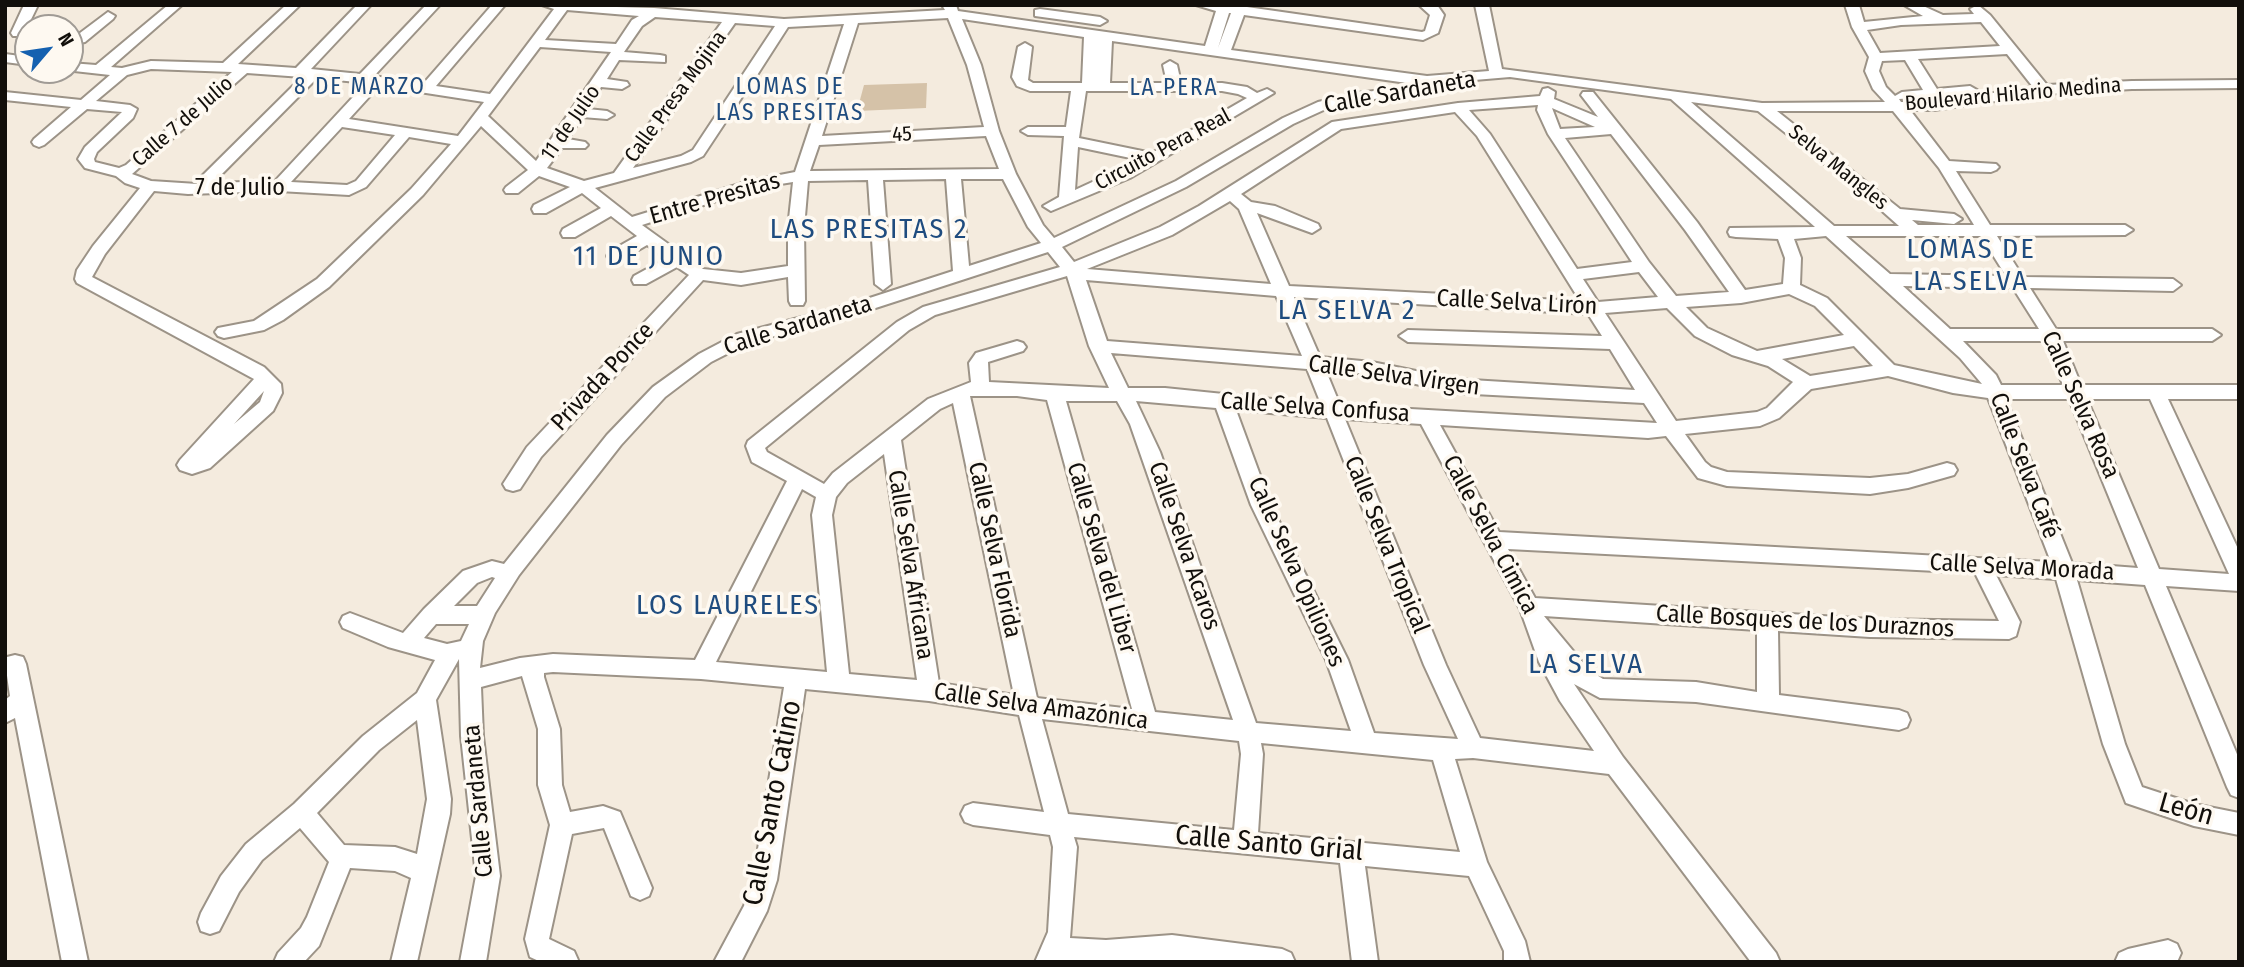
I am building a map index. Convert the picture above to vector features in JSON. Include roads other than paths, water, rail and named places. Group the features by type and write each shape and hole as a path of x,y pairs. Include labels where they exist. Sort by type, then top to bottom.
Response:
{"street":[{"path":"99,70 176,5"},
{"name":"Calle 7 de Julio","path":"226,68 295,5"},
{"path":"203,187 207,179 307,73 365,5"},
{"path":"279,186 338,122 370,79 435,5"},
{"path":"426,89 499,5"},
{"path":"1202,5 1241,8 1423,36 1432,33 1437,15 1434,9 1424,5"},
{"path":"659,8 730,21 749,13 784,23 852,20 955,7 1098,34 1219,47 1427,80 1503,73 1482,5"},
{"name":"Calle Selva Rosa","path":"1852,5 1865,26 1876,57 1872,71 1880,89 1914,124 1945,166 2052,336 2239,787"},
{"path":"1974,5 2040,86"},
{"path":"224,332 258,326 277,316 324,283 392,218 462,141 534,43 556,6 749,13 888,7 1071,11 1219,47"},
{"path":"1901,21 1912,6 1942,19"},
{"name":"Calle Selva Acaros","path":"955,7 1007,174 1023,206 1064,261 1098,346 1139,423 1248,731 1252,754 1245,842"},
{"path":"1219,47 1224,7"},
{"name":"11 de Julio","path":"512,190 537,170 559,143 637,23 659,8"},
{"path":"1219,47 1241,8"},
{"path":"84,36 108,16"},
{"path":"1865,26 1901,21 1985,18"},
{"path":"797,301 797,204 801,176 852,20"},
{"name":"Calle Presa Mojina","path":"540,209 583,186 620,175 730,21"},
{"path":"620,175 694,156 784,23"},
{"path":"1090,88 1098,34"},
{"name":"11 de Julio","path":"534,43 618,52"},
{"name":"Circuito Pera Real","path":"1025,47 1020,80 1030,87 1233,88 1262,95"},
{"path":"1876,57 2012,50"},
{"path":"618,52 660,59"},
{"path":"1909,55 1932,92"},
{"path":"84,68 122,72 165,64 307,73 370,79 493,99"},
{"path":"1170,65 1175,88"},
{"name":"Calle 7 de Julio","path":"121,173 131,168 244,69"},
{"path":"39,142 122,72"},
{"name":"Boulevard Hilario Medina","path":"1503,73 1530,75 1548,89 1762,107 1893,102 1934,106 2040,86 2239,84"},
{"name":"Calle Sardaneta","path":"472,962 488,876 469,681 472,641 509,574 635,416 659,392 724,346 762,332 839,314 962,275 1064,261 1181,184 1288,121 1323,105 1357,97 1473,83 1503,73"},
{"path":"599,83 622,85"},
{"path":"740,86 765,88"},
{"path":"1893,102 1932,92 2040,86"},
{"name":"Circuito Pera Real","path":"1067,198 1072,137 1090,88"},
{"path":"1548,89 1616,130"},
{"path":"1548,89 1544,110 1555,134 1643,266 1672,303 1701,332 1738,351 1774,362 1807,383"},
{"path":"827,494 759,457 754,450 758,442 915,318 943,305 1064,261 1166,231 1329,129 1381,116 1461,110 1548,89 1588,95 1629,94 1680,101"},
{"name":"Circuito Pera Real","path":"1051,206 1125,175 1262,95"},
{"path":"1588,95 1691,226 1741,297"},
{"path":"5,96 130,109 128,115 86,155 90,165 121,173"},
{"name":"Calle Selva Café","path":"1680,101 1886,280 1982,370 1995,392 2064,570 2114,744 2134,795"},
{"name":"Selva Mangles","path":"1762,107 1913,230"},
{"path":"1461,110 1483,134 1648,397 1698,467 1713,477 1870,486 1908,481 1947,470"},
{"path":"579,112 607,115"},
{"path":"480,117 537,170 583,186 677,260 699,274 741,279 797,270"},
{"path":"338,122 462,141"},
{"path":"1555,134 1616,130"},
{"name":"45","path":"813,141 992,131"},
{"path":"1028,131 1072,137 1155,158"},
{"path":"361,184 404,134"},
{"path":"559,143 580,145"},
{"path":"1945,166 1991,167"},
{"name":"7 de Julio","path":"121,173 130,180 150,186 180,188 279,186 344,191 361,184"},
{"path":"953,173 962,275"},
{"path":"875,174 883,284"},
{"name":"Entre Presitas","path":"630,223 754,184 801,176 1007,174"},
{"path":"150,186 99,250 85,270 83,279 258,372 265,378 272,384 273,393 267,406 203,463 192,467 187,465 203,444 265,378"},
{"path":"135,203 180,188"},
{"name":"Calle Selva Tropical","path":"1230,193 1246,206 1314,364 1435,665 1473,748"},
{"path":"1246,206 1269,210 1312,228"},
{"path":"569,233 612,209"},
{"path":"1896,214 1982,226 2043,230 2125,230"},
{"path":"1736,232 1784,234 1982,226"},
{"path":"1784,234 1793,258 1791,288 1821,302 1888,370"},
{"path":"615,256 648,237"},
{"path":"640,280 677,260"},
{"name":"Calle Selva Lirón","path":"1064,261 1283,291 1593,308 1741,297 1791,288"},
{"path":"1573,275 1643,266"},
{"name":"Privada Ponce","path":"513,484 534,452 699,274"},
{"path":"1886,280 2173,285"},
{"path":"1946,335 2212,335"},
{"path":"1408,336 1614,343"},
{"path":"1760,356 1859,339"},
{"name":"Calle Selva Virgen","path":"1098,346 1372,368 1438,384 1648,397"},
{"path":"980,387 978,363 986,355 1017,347"},
{"path":"1671,430 1760,419 1773,413 1799,387 1807,383 1888,370 1953,386 1995,392 2155,390 2238,394"},
{"name":"Calle Selva Confusa","path":"960,392 980,387 1055,394 1165,395 1332,412 1626,430 1671,430"},
{"path":"2155,390 2239,573"},
{"path":"839,684 822,515 827,494 840,478 934,404 960,392"},
{"name":"Calle Selva Florida","path":"960,392 1028,707 1066,847 1059,951"},
{"name":"Calle Selva del Liber","path":"1055,394 1147,722"},
{"name":"Calle Selva Opiliones","path":"1224,403 1261,505 1337,660 1351,694 1365,742"},
{"name":"Calle Selva Cimica","path":"1426,416 1534,616 1547,655 1568,694 1615,764 1767,962"},
{"name":"Calle Selva Africana","path":"891,439 929,691"},
{"path":"701,670 798,478"},
{"name":"Calle Selva Morada","path":"1493,540 2064,570 2239,583"},
{"name":"Calle Bosques de los Duraznos","path":"1534,616 1768,621 1870,628 2009,631 2010,622 1981,566"},
{"path":"408,643 431,615 470,577 492,569 509,574"},
{"path":"431,615 484,615"},
{"path":"1534,616 1581,677 1600,688 1696,692 1899,720"},
{"path":"1768,621 1768,703"},
{"path":"350,622 408,643 449,654"},
{"path":"210,922 230,884 248,859 302,812 371,743 425,700 449,654 472,641"},
{"name":"Calle Selva Amazónica","path":"469,681 526,666 553,663 701,670 929,691 1147,722 1441,750 1473,748 1615,764"},
{"path":"15,664 14,707 75,962"},
{"path":"526,666 533,677 549,729 550,785 562,825 537,939 539,948 565,960"},
{"name":"Calle Santo Catino","path":"727,962 755,911 765,880 796,680"},
{"path":"404,962 426,874 439,799 425,700"},
{"path":"1441,750 1476,865 1516,950 1517,962"},
{"name":"León","path":"2134,795 2194,815 2239,824"},
{"path":"302,812 326,843 343,856 395,859 412,864 426,874"},
{"name":"Calle Santo Grial","path":"973,814 1476,865"},
{"path":"562,825 603,817 612,820 640,888"},
{"path":"1351,852 1365,962"},
{"path":"287,962 310,937 317,924 343,856"},
{"path":"1059,951 1282,962"},
{"path":"2128,962 2168,953"}],"district":[{"name":"8 DE MARZO","path":"360,88"},
{"name":"LA PERA","path":"1174,89"},
{"name":"LOMAS DE LAS PRESITAS","path":"790,101"},
{"name":"LAS PRESITAS 2","path":"869,230"},
{"name":"11 DE JUNIO","path":"649,257"},
{"name":"LOMAS DE LA SELVA","path":"1971,266"},
{"name":"LA SELVA 2","path":"1347,311"},
{"name":"LOS LAURELES","path":"728,606"},
{"name":"LA SELVA","path":"1586,665"}]}
